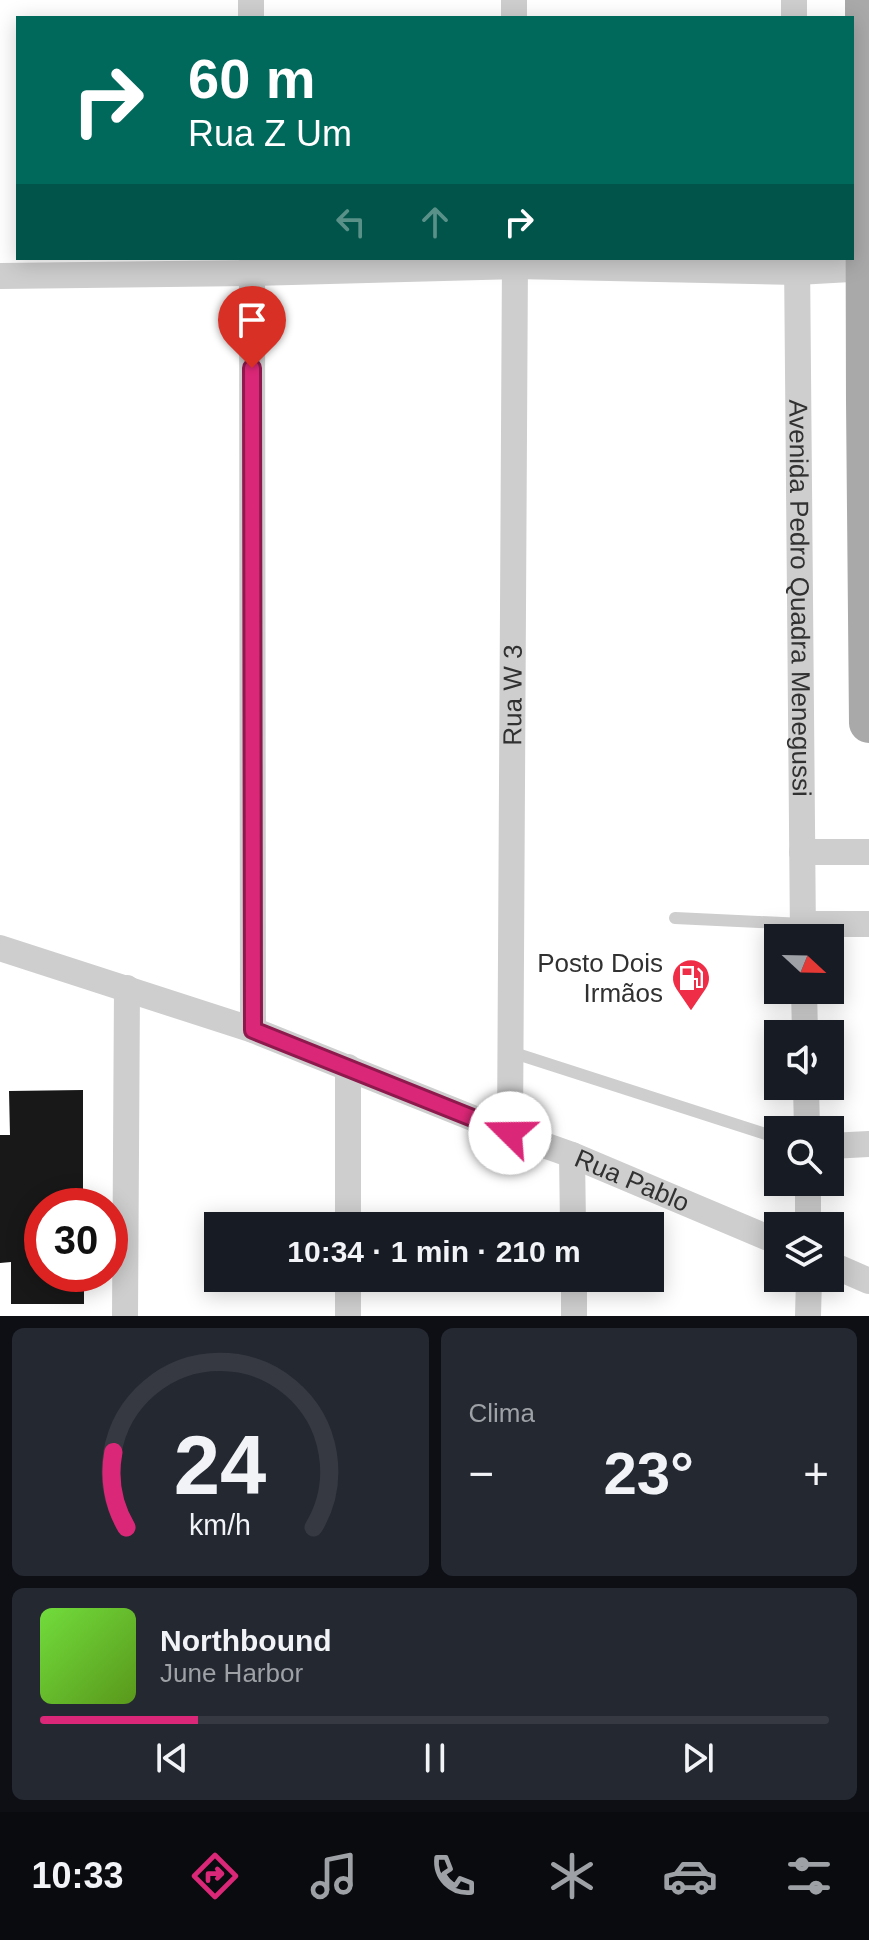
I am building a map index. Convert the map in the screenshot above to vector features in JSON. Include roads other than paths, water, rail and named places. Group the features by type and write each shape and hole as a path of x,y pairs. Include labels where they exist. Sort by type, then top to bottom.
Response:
{"main road":[{"path":"865,0 869,723"}],"street":[{"path":"0,276 252,266 515,262 868,268"},
{"name":"Rua W 3","path":"510,1133 515,262"},
{"name":"Avenida Pedro Quadra Menegussi","path":"797,265 803,924"},
{"path":"252,266 253,1030"},
{"path":"802,852 869,852"},
{"path":"844,927 869,924"},
{"name":"Rua Pablo","path":"0,948 253,1030 572,1155 764,1236"},
{"path":"125,1316 127,988"},
{"path":"348,1067 348,1212"},
{"path":"844,1145 869,1144"},
{"path":"572,1155 573,1212"},
{"path":"844,1270 869,1281"},
{"path":"348,1292 348,1316"},
{"path":"574,1292 574,1316"},
{"path":"808,1316 809,1292"}],"lane":[{"path":"675,918 764,927"},
{"path":"511,1052 764,1133"}],"place":[{"name":"Posto Dois Irmãos","path":"691,1012"}]}
